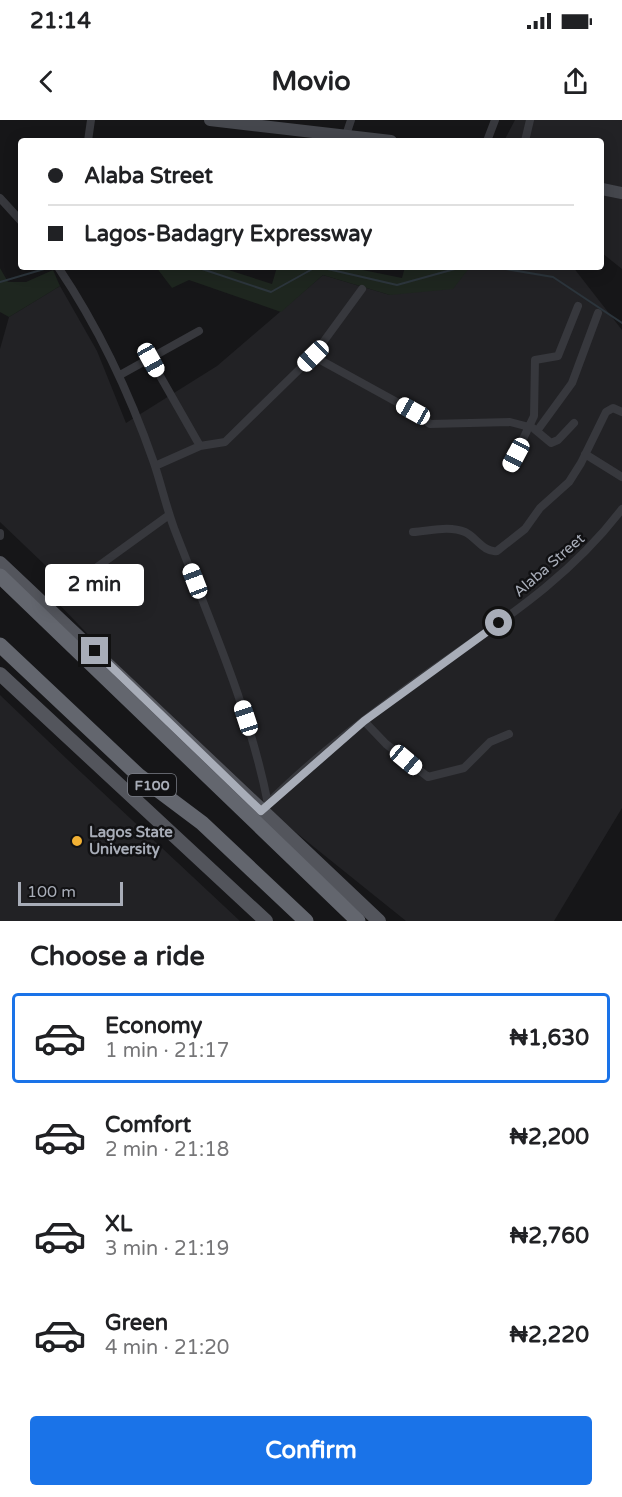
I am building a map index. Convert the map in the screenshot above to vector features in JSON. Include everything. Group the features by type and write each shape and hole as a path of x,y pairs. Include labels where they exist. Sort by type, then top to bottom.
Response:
{"highway":[{"name":"F100","path":"0,576 358,921"},
{"name":"F100","path":"0,645 138,775 202,823 306,921"}],"main road":[{"path":"210,120 327,137 346,135 368,138"},
{"path":"604,190 622,194"},
{"path":"0,563 264,807 379,921"},
{"path":"0,674 267,921"}],"street":[{"path":"89,138 92,120"},
{"path":"346,135 351,120"},
{"path":"488,138 495,120"},
{"path":"526,138 530,120"},
{"path":"0,198 18,218"},
{"path":"60,270 120,375 155,466 169,515 235,682 258,754 264,807"},
{"path":"155,466 200,446 225,442 313,356 362,289"},
{"path":"533,429 536,406 535,360 558,356 578,306"},
{"path":"510,466 533,429 572,383 598,313"},
{"path":"120,375 151,360 199,331"},
{"path":"313,356 413,411 430,424 510,422 533,429 554,443 574,423"},
{"path":"151,360 200,446"},
{"path":"413,532 457,530 471,536 489,551 497,552 525,529 540,508 562,489 577,471 606,412 613,408 622,411"},
{"path":"585,454 622,477"},
{"name":"Alaba Street","path":"264,807 364,721 533,599 593,547 622,509"},
{"path":"46,604 169,515"},
{"path":"364,721 386,744 428,777 464,768 490,742 509,734"}],"shaded area":[{"path":"515,120 622,120 622,269 604,255 604,138 506,138"},
{"path":"0,268 8,282 26,282 53,270 60,286 9,317 0,312"},
{"path":"158,270 228,270 272,284 276,270 363,270 402,278 404,270 468,270 453,289 390,295 323,275 281,312 189,280 172,288"},
{"path":"461,270 575,270 622,330 622,808 554,921 406,921 243,790 175,725 53,598 68,587 0,522 0,349 9,317 60,286 97,351 126,423 217,366 323,275 390,295"},
{"name":"Lagos State University","path":"0,695 69,761 240,921 0,921"}],"waterway":[{"path":"0,282 41,270"},
{"path":"205,270 271,292 311,270"},
{"path":"332,270 397,285 451,270"},
{"path":"512,270 553,277 622,323"}],"place":[{"name":"Lagos State University","path":"77,841"}],"route":[{"path":"95,651 261,811 304,771 364,721 499,623"}]}
